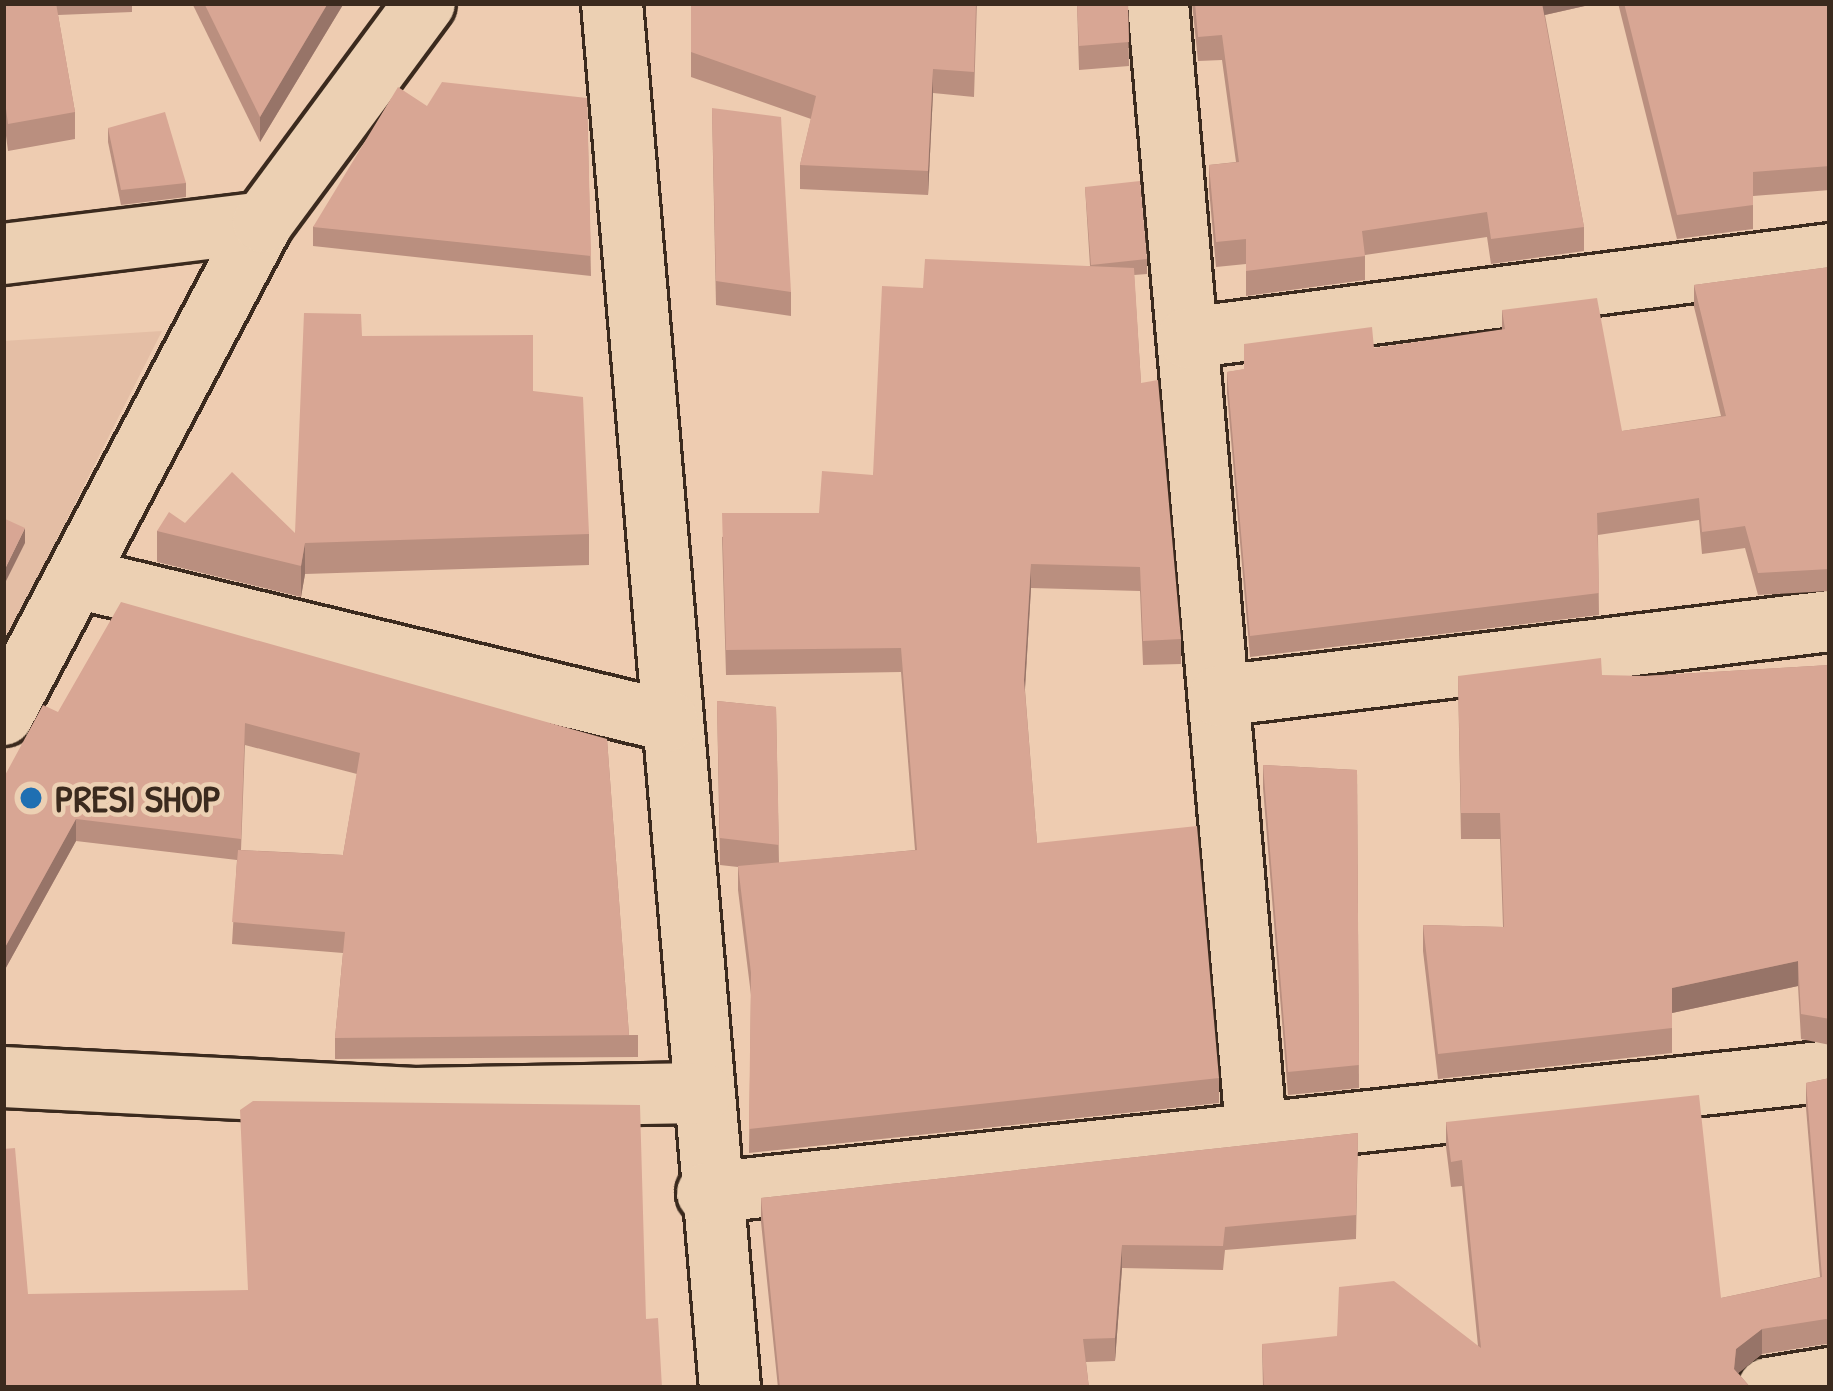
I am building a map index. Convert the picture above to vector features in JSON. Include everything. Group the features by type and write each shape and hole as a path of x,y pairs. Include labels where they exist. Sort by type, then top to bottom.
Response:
{"street":[{"path":"3,715 263,222 425,3"},
{"path":"612,3 707,1193 730,1388"},
{"path":"1158,3 1257,1140"},
{"path":"3,254 263,222"},
{"path":"1188,338 1830,254"},
{"path":"77,578 668,721"},
{"path":"1219,696 1830,621"},
{"path":"707,1193 1257,1140 1830,1071"},
{"path":"3,1078 414,1098 702,1093"},
{"path":"1768,1388 1830,1378"}],"shaded area":[{"path":"162,331 3,646 3,341"}],"building":[{"path":"3,3 56,3 75,112 8,124"},
{"path":"204,3 328,3 260,117"},
{"path":"691,3 976,3 974,72 933,69 928,171 800,165 816,96 691,52"},
{"path":"1077,3 1128,3 1129,42 1079,46"},
{"path":"1195,3 1542,3 1584,227 1491,239 1487,212 1362,231 1365,256 1246,271 1246,239 1216,242 1209,165 1239,162 1222,35 1198,37"},
{"path":"1624,3 1830,3 1830,166 1753,172 1753,205 1677,215"},
{"path":"442,82 587,98 591,256 313,227 398,87 427,106"},
{"path":"712,108 781,117 791,292 716,281"},
{"path":"165,112 186,183 121,190 108,128"},
{"path":"1140,181 1147,259 1091,265 1085,187"},
{"path":"925,259 1134,268 1141,383 1158,380 1181,639 1143,641 1140,567 1031,564 1024,680 1037,843 1197,826 1219,1078 749,1129 751,973 738,866 917,850 901,648 726,650 722,513 819,513 822,471 873,475 882,286 923,288"},
{"path":"1830,267 1830,569 1758,573 1745,526 1702,532 1699,498 1597,513 1599,593 1250,636 1227,372 1244,369 1244,344 1372,327 1374,348 1505,329 1502,310 1597,298 1622,431 1726,416 1694,285"},
{"path":"304,313 361,314 362,336 533,335 533,391 583,397 589,534 305,543 301,566 157,531 169,512 185,523 232,472 295,533"},
{"path":"3,518 25,528 3,573"},
{"path":"121,602 607,739 629,1035 638,1035 335,1038 345,932 232,922 238,850 343,855 360,753 245,723 241,839 76,819 3,951 3,779 43,705 58,712"},
{"path":"1601,658 1602,675 1830,665 1830,1019 1801,1014 1798,961 1672,988 1672,1028 1438,1054 1423,925 1504,927 1500,813 1461,813 1458,676"},
{"path":"717,701 776,707 779,845 720,838"},
{"path":"1263,765 1357,770 1359,1065 1288,1072"},
{"path":"1830,1078 1830,1320 1762,1329 1736,1349 1734,1369 1751,1388 1264,1388 1262,1344 1337,1336 1339,1287 1394,1281 1481,1348 1462,1160 1451,1162 1446,1122 1699,1095 1721,1298 1822,1277 1806,1083"},
{"path":"253,1101 640,1105 646,1319 658,1318 662,1388 3,1388 3,1149 15,1148 28,1294 248,1290 240,1110"},
{"path":"1358,1133 1356,1215 1225,1227 1223,1246 1122,1245 1115,1338 1083,1339 1089,1388 780,1388 761,1198"}],"place":[{"name":"PRESI SHOP","path":"31,798"}]}
